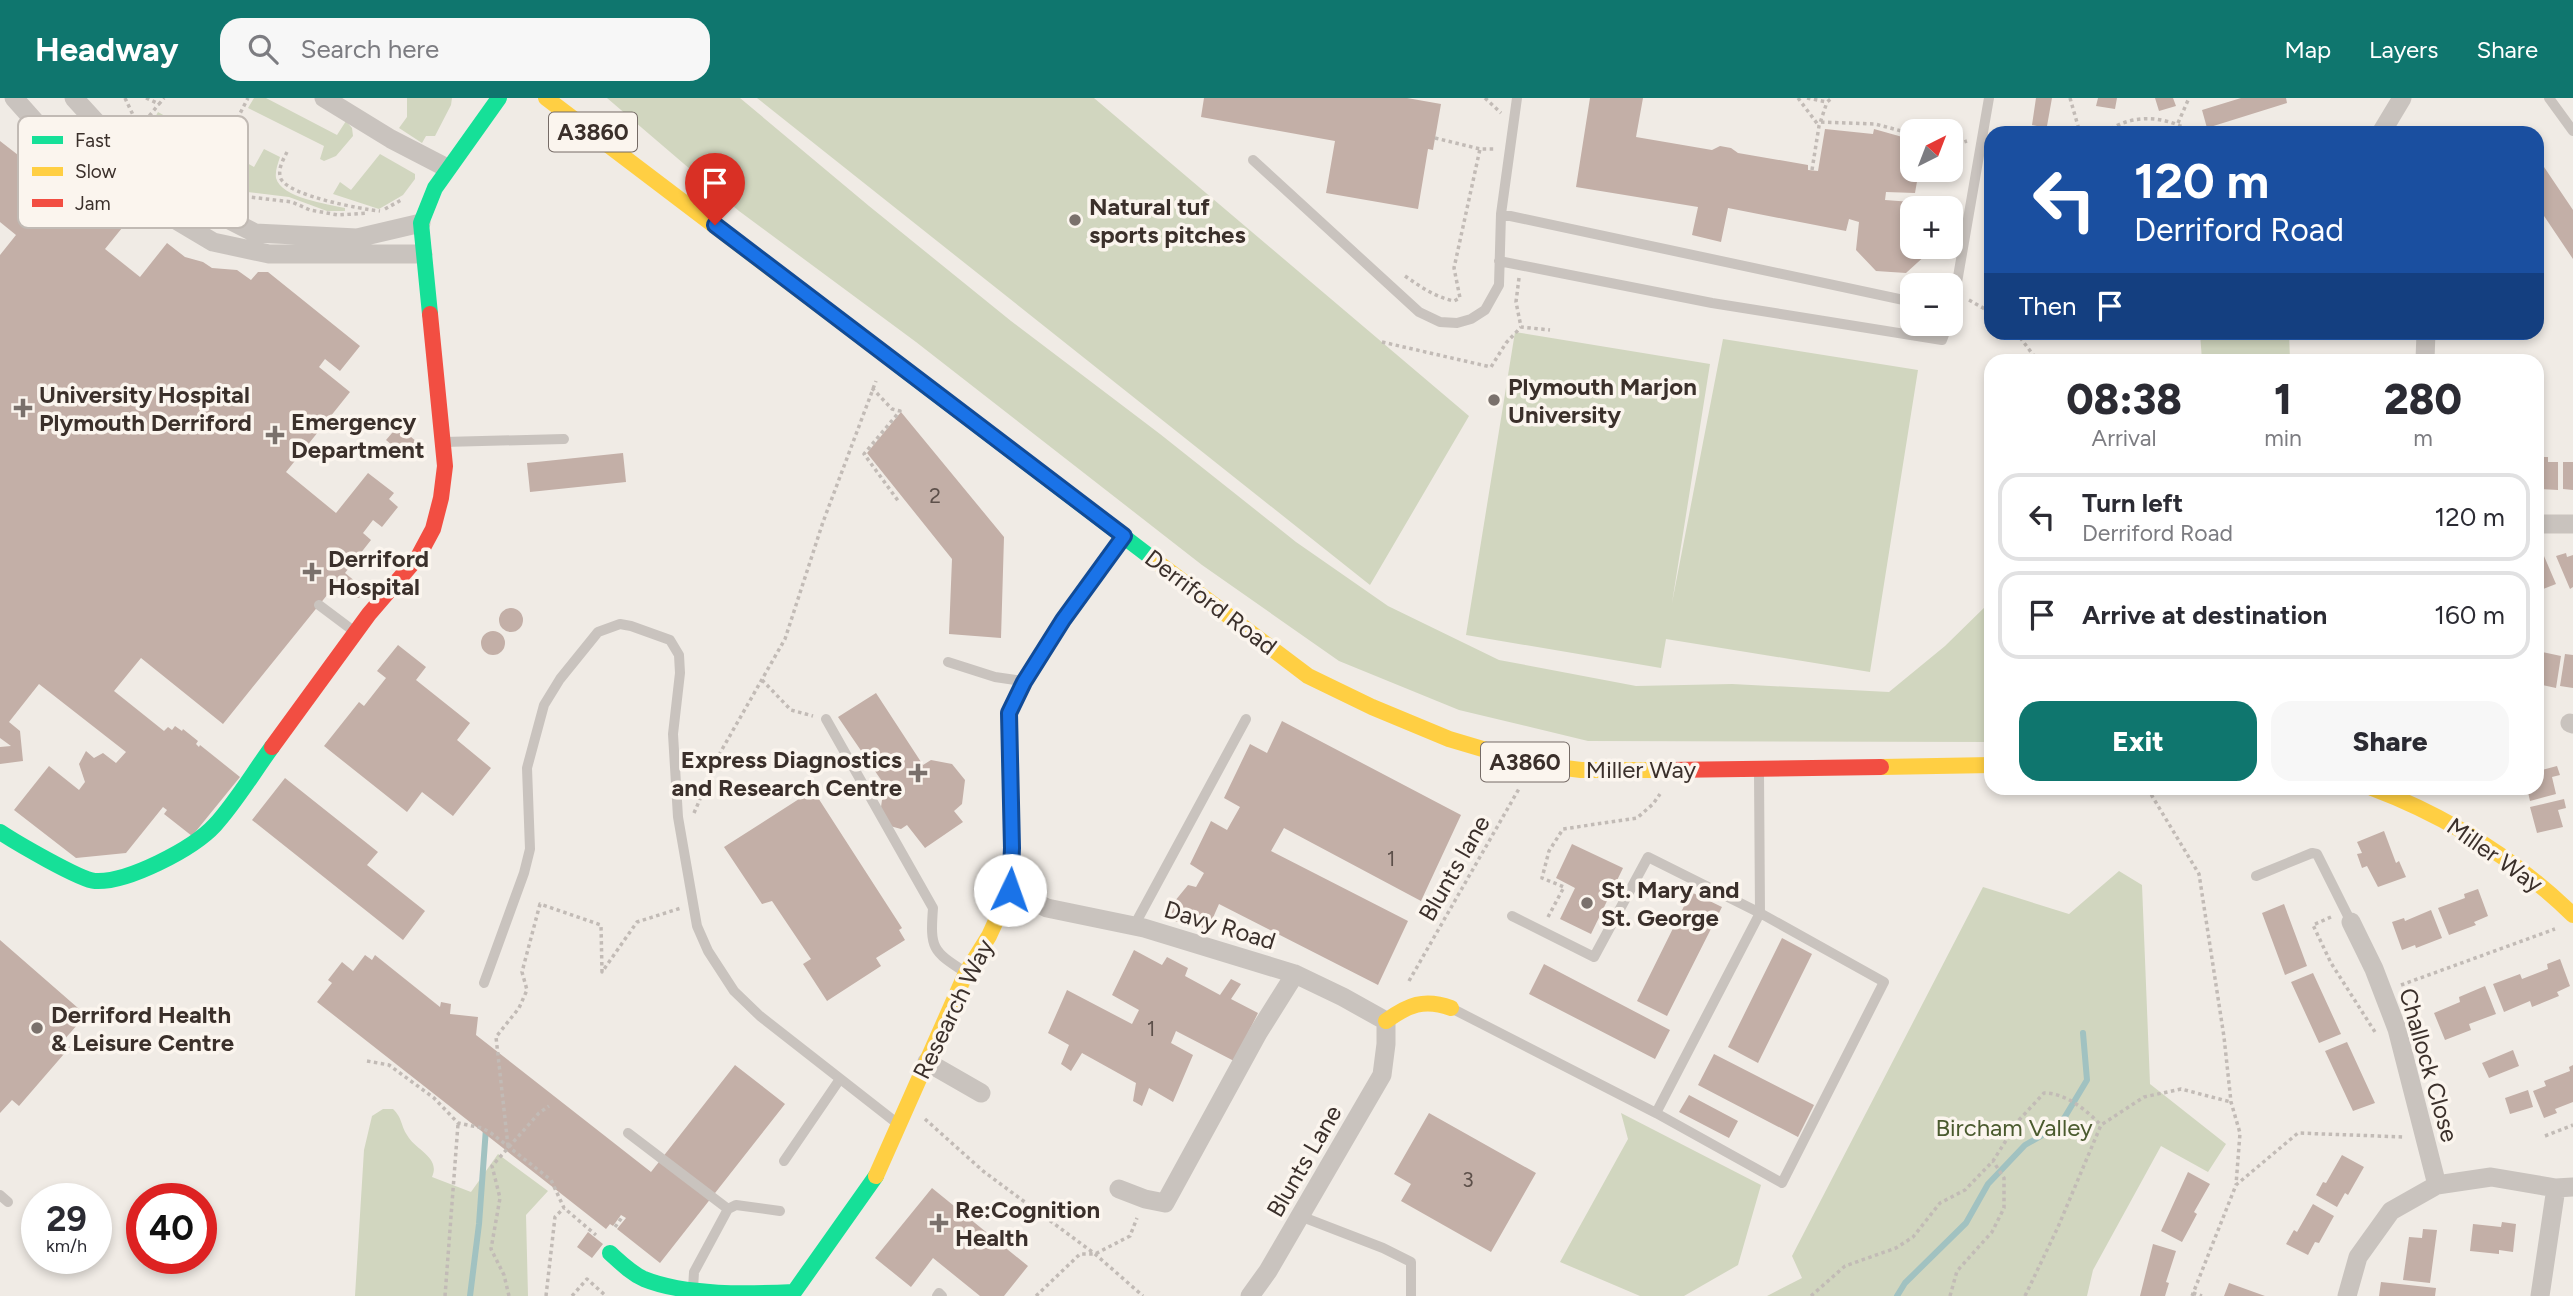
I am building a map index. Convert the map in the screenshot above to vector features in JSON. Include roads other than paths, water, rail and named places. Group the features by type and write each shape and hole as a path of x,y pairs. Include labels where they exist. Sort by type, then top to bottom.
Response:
{"street":[{"path":"14,98 30,116"},
{"path":"74,98 90,116"},
{"path":"324,98 391,139 447,168"},
{"path":"0,832 21,846 94,881 139,873 194,842 214,826 372,610 412,566 426,543 443,495 444,442 421,223 427,203 447,168 487,121 499,98"},
{"name":"Derriford Road","path":"546,98 1308,676"},
{"path":"2388,126 2402,98"},
{"path":"245,228 255,233 358,238 421,223"},
{"path":"189,228 213,242 269,254 423,254"},
{"path":"2544,524 2573,524"},
{"name":"Research Way","path":"610,1253 648,1281 692,1294 799,1295 877,1175 967,973 989,936 1010,890 1012,848 1009,713 1024,682 1063,620 1124,536"},
{"name":"Miller Way","path":"1308,676 1372,707 1449,739 1533,764 1581,770 1759,770 1984,765"},
{"name":"Miller Way","path":"2392,795 2417,804 2507,857 2556,897 2567,921"},
{"name":"Davy Road","path":"1010,890 1047,908 1134,926 1295,974 1386,1021"},
{"name":"Challock Close","path":"2348,917 2374,969 2401,1043 2437,1185"},
{"path":"1119,1189 1164,1203 1258,1033 1295,974"},
{"path":"1386,1021 1419,1001 1431,1001 1451,1008"},
{"name":"Blunts Lane","path":"1250,1296 1268,1271 1382,1075 1386,1021"},
{"path":"927,1062 981,1093"},
{"path":"2347,1296 2358,1256 2391,1211 2437,1185 2491,1177 2565,1188 2540,1296"}],"lane":[{"path":"1253,160 1419,312 1440,322 1457,323 1471,319 1485,310 1499,285 1501,214 1517,98"},
{"path":"1984,126 1989,98"},
{"path":"2549,98 2573,131"},
{"path":"1960,273 1984,128"},
{"path":"1501,214 1900,299"},
{"path":"1499,261 1712,303 1900,333"},
{"path":"1917,336 1942,340 1944,336"},
{"path":"444,442 564,439"},
{"path":"319,605 356,633"},
{"path":"484,983 524,873 530,849 527,768 544,705 560,679 598,632 620,624 631,626 670,640 679,655 680,673 673,734 678,817 697,926 708,951 734,991 760,1016 899,1125"},
{"path":"948,662 995,677 1024,682"},
{"path":"826,719 933,908 932,925 936,951 967,973"},
{"path":"1134,926 1246,719"},
{"path":"1656,1112 1759,913 1759,770"},
{"path":"2256,876 2312,853 2317,854 2348,917"},
{"path":"1451,1008 1656,1112 1782,1183 1884,982 1759,913 1648,857 1594,957 1512,916"},
{"path":"784,1161 840,1079"},
{"path":"628,1133 728,1209"},
{"path":"692,1294 694,1272 728,1209 736,1206 780,1211"},
{"path":"1300,1216 1383,1248 1410,1262 1411,1296"}],"waterway":[{"path":"1897,1296 1905,1283 1966,1223 1988,1184 2025,1145 2060,1125 2087,1080 2083,1033"},
{"path":"470,1296 479,1224 486,1128"}],"place":[{"name":"Natural tuf sports pitches","path":"1075,220"},
{"name":"Plymouth Marjon University","path":"1494,400"},
{"name":"University Hospital Plymouth Derriford","path":"23,408"},
{"name":"Emergency Department","path":"275,435"},
{"name":"Derriford Hospital","path":"312,572"},
{"name":"Express Diagnostics and Research Centre","path":"918,773"},
{"name":"St. Mary and St. George","path":"1587,903"},
{"name":"Derriford Health & Leisure Centre","path":"37,1028"},
{"name":"Re:Cognition Health","path":"939,1223"}],"park label":[{"name":"Bircham Valley","path":"2014,1127"}]}
